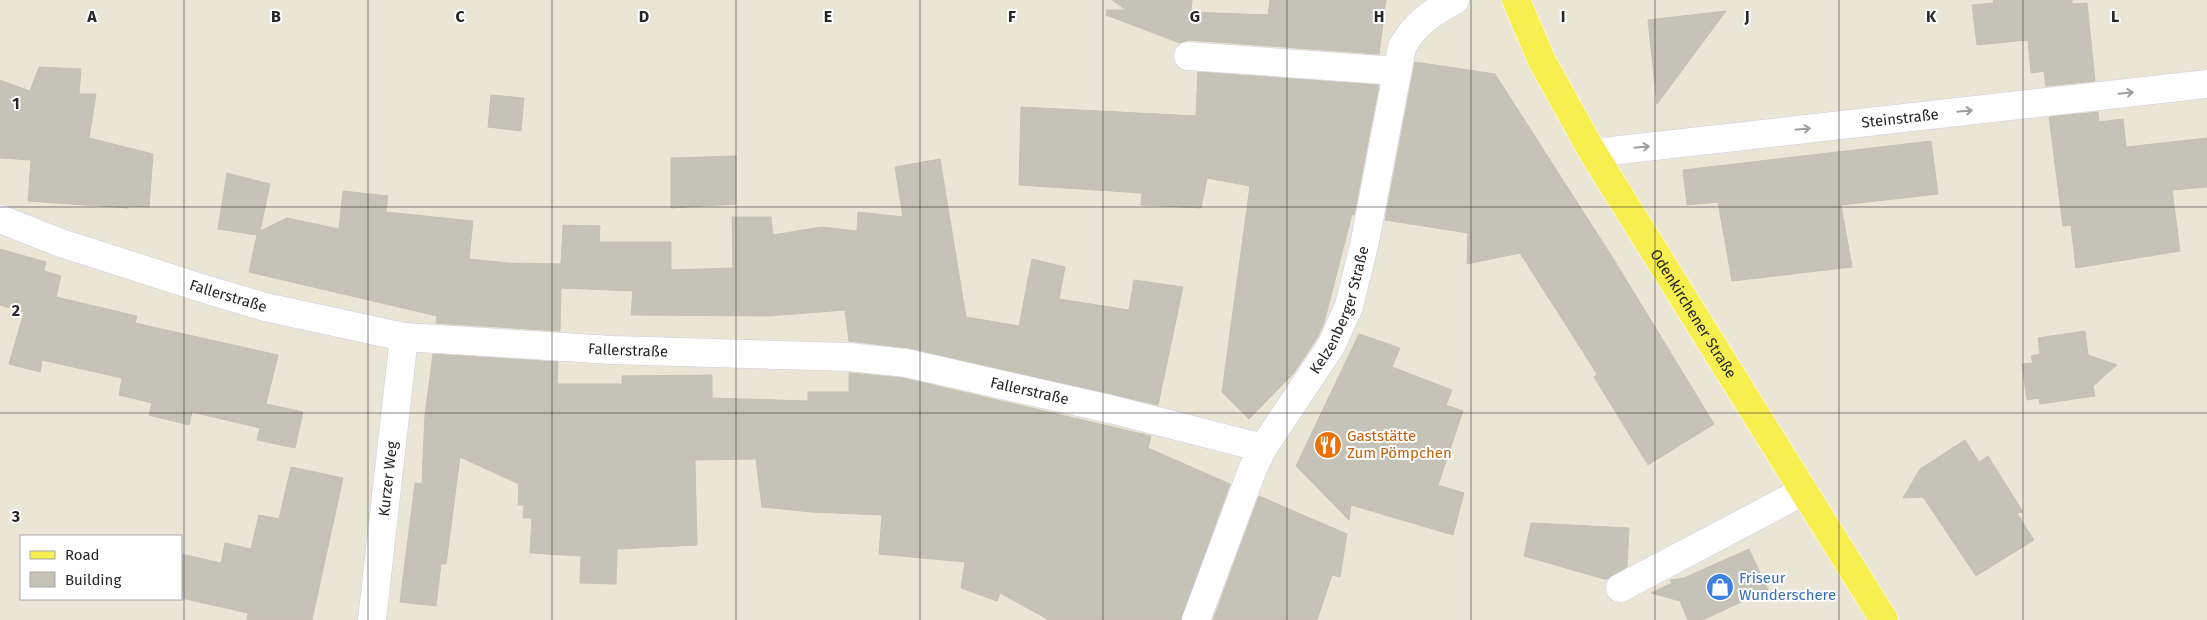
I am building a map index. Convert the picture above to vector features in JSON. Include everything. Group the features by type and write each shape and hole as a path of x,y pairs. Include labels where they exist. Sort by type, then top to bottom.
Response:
{"main road":[{"name":"Odenkirchener Straße","path":"1516,0 1542,61 1593,153 1884,620"}],"street":[{"name":"Kelzenberger Straße","path":"1196,620 1236,512 1263,448 1332,346 1349,306 1364,246 1402,47 1412,30 1433,12 1455,0"},
{"path":"1188,56 1396,71"},
{"name":"Steinstraße","path":"1593,153 2207,84"},
{"name":"Fallerstraße","path":"0,219 61,243 194,286 265,306 404,336 603,349 849,356 906,363 1114,410 1263,448"},
{"name":"Kurzer Weg","path":"372,620 404,336"},
{"path":"1620,588 1804,491"}],"building":[{"path":"1112,0 1192,0 1191,12 1268,15 1270,0 1386,0 1379,54 1189,40 1180,43 1106,15 1107,10 1126,10"},
{"path":"1993,0 2072,0 2072,4 2087,3 2095,81 2046,86 2044,71 2031,73 2028,40 1977,45 1972,5 1994,3"},
{"path":"1726,11 1657,104 1648,20"},
{"path":"1415,62 1495,74 1616,263 1714,424 1648,465 1594,377 1597,374 1520,253 1467,264 1468,233 1385,220"},
{"path":"39,67 81,69 79,94 96,94 89,138 153,154 149,207 128,206 128,208 28,201 31,160 0,158 0,80 30,91"},
{"path":"1198,72 1379,85 1354,215 1352,214 1324,323 1317,338 1293,374 1249,419 1222,392 1250,186 1207,178 1201,208 1141,205 1142,193 1019,185 1021,107 1196,116"},
{"path":"491,95 524,98 521,131 488,127"},
{"path":"2098,112 2099,122 2123,119 2126,147 2207,138 2207,187 2172,190 2180,251 2076,268 2071,225 2063,226 2049,117"},
{"path":"1931,141 1938,194 1841,205 1852,267 1732,281 1718,202 1687,205 1683,170"},
{"path":"736,156 736,204 671,208 671,158"},
{"path":"940,159 966,317 1019,326 1032,259 1065,267 1059,299 1129,310 1134,280 1183,287 1158,405 909,348 849,341 845,310 768,316 631,315 633,291 561,288 560,331 436,323 437,316 249,272 257,235 218,229 227,173 270,184 260,231 287,218 339,229 343,191 388,196 386,212 473,221 469,259 508,263 561,264 563,225 600,226 599,242 671,242 671,270 733,268 732,217 771,217 773,235 821,227 857,231 858,212 903,217 895,167"},
{"path":"0,249 46,262 44,271 61,276 56,297 137,316 135,323 278,355 266,404 303,412 295,448 257,440 260,428 192,412 189,425 149,415 152,403 119,395 122,378 42,360 40,372 9,364 24,312 0,305"},
{"path":"2085,331 2088,355 2117,365 2093,386 2095,396 2040,404 2039,398 2027,400 2022,364 2033,363 2031,356 2040,354 2038,338"},
{"path":"1359,334 1400,348 1392,367 1452,390 1446,405 1463,411 1438,485 1464,493 1453,535 1351,505 1349,520 1296,466"},
{"path":"433,354 558,362 557,384 622,384 622,376 712,375 712,398 808,401 808,392 849,392 849,373 903,378 1151,436 1148,448 1230,484 1181,620 1049,620 1000,593 997,601 961,588 965,562 879,554 882,515 811,512 762,507 756,459 695,460 697,545 617,549 616,584 580,583 581,556 530,553 532,518 523,518 524,505 518,505 519,484 460,457 446,564 441,564 436,606 400,602 415,483 422,484 425,415"},
{"path":"1965,440 1979,462 1988,456 2023,512 2017,513 2034,540 1976,576 1923,497 1903,498 1920,469"},
{"path":"291,467 343,478 312,620 247,620 248,613 182,598 182,554 221,563 225,543 251,549 259,515 279,519"},
{"path":"1259,496 1347,534 1340,577 1332,575 1317,620 1213,620"},
{"path":"1531,523 1629,528 1627,567 1604,579 1524,556"},
{"name":"Friseur Wunderschere","path":"1749,549 1768,590 1702,620 1688,620 1680,601 1651,593 1672,583 1670,580 1684,578"}],"place":[{"name":"Gaststätte Zum Pömpchen","path":"1328,445"},
{"name":"Friseur Wunderschere","path":"1720,587"}]}
